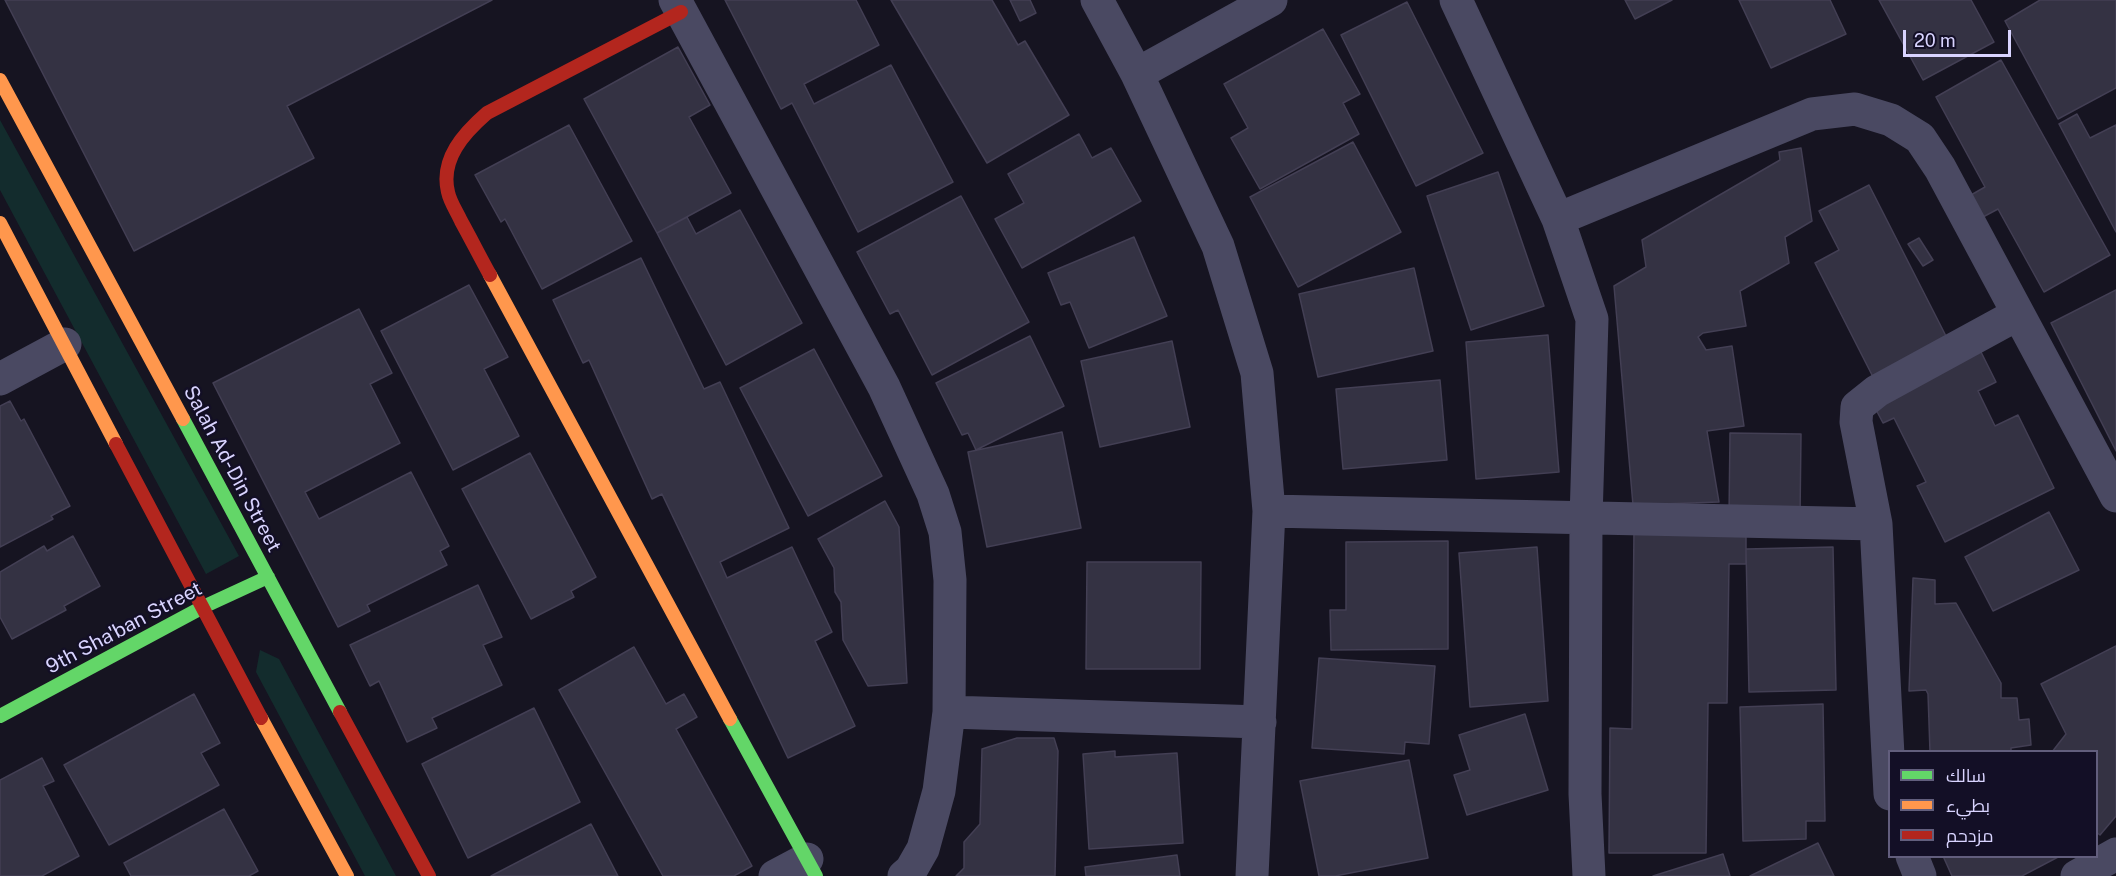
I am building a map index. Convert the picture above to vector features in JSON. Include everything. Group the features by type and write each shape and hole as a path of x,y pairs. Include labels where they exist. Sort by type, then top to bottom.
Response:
{"main road":[{"path":"678,6 487,113 465,132 448,160 447,191 594,470 811,867"},
{"name":"Salah Ad-Din Street","path":"0,80 429,876"},
{"path":"0,223 228,656 348,876"},
{"name":"9th Sha'ban Street","path":"0,716 203,607 268,577"}],"street":[{"path":"1097,0 1137,74 1218,246 1257,373 1269,511 1252,876"},
{"path":"1137,74 1271,0"},
{"path":"1456,0 1558,219 1592,319 1586,519 1585,794 1589,876"},
{"path":"678,6 884,387 933,494 945,532 950,580 950,712 939,791 923,849 911,870 904,876"},
{"path":"1558,219 1812,114 1855,110 1891,120 1920,138 1940,168 2116,496"},
{"path":"1888,755 1876,524 1856,422 1857,407 1877,391 2018,314"},
{"path":"0,380 65,344"},
{"path":"1269,511 1876,524"},
{"path":"950,712 1260,722"},
{"path":"2077,876 2116,854"},
{"path":"1913,858 1920,876"},
{"path":"775,876 811,867"}],"green space":[{"path":"0,120 239,556 206,574 0,190"},
{"path":"260,650 279,659 396,876 365,876 256,672"}],"building":[{"path":"5,0 492,0 287,106 314,158 134,251"},
{"path":"725,0 856,0 879,45 804,84 814,104 891,65 953,182 858,232 792,103 781,109"},
{"path":"891,0 992,0 1018,45 1025,41 1069,115 987,163"},
{"path":"1010,0 1030,0 1036,13 1020,21"},
{"path":"1625,0 1672,0 1635,19"},
{"path":"1739,0 1830,0 1846,34 1771,68"},
{"path":"1879,0 1971,0 1994,42 1923,80"},
{"path":"2040,0 2116,0 2116,88 2058,119 2005,21"},
{"path":"1407,2 1483,153 1416,186 1341,35"},
{"path":"1323,29 1360,94 1343,103 1359,134 1260,189 1231,138 1248,128 1224,84"},
{"path":"678,47 710,105 689,117 731,193 657,233 584,99"},
{"path":"2001,60 2110,255 2044,292 1998,209 1983,217 1971,195 1985,187 1936,97"},
{"path":"2077,114 2090,138 2116,125 2116,232 2059,124"},
{"path":"569,125 632,241 542,289 505,219 501,222 475,175"},
{"path":"1079,134 1092,158 1111,148 1141,201 1022,268 995,219 1024,203 1008,174"},
{"path":"1353,142 1401,232 1298,287 1250,197"},
{"path":"1801,148 1812,221 1785,237 1789,263 1740,291 1746,326 1703,333 1698,337 1706,350 1732,346 1744,426 1707,431 1719,502 1633,505 1614,286 1646,267 1642,240 1780,160 1779,152"},
{"path":"1498,172 1544,306 1471,330 1427,196"},
{"path":"1869,185 1948,340 1873,377 1815,263 1839,250 1819,211"},
{"path":"961,196 1029,322 932,375 898,310 890,314 857,252"},
{"path":"740,210 802,323 726,365 657,233 687,217 696,234"},
{"path":"1134,237 1167,316 1089,348 1070,302 1061,305 1048,273"},
{"path":"1919,238 1933,260 1923,266 1908,244"},
{"path":"641,258 704,389 720,382 789,528 720,562 727,578 792,547 832,632 815,641 855,726 788,758 662,494 652,499 589,360 583,363 553,300"},
{"path":"1414,268 1433,351 1318,377 1299,294"},
{"path":"469,285 508,357 484,369 519,436 453,470 381,331"},
{"path":"2116,290 2116,451 2051,323"},
{"path":"359,309 392,373 370,384 400,443 305,492 319,519 411,472 449,546 440,551 447,565 367,605 370,611 338,627 213,383"},
{"path":"1548,335 1559,472 1476,479 1466,342"},
{"path":"1030,336 1064,406 976,450 968,433 962,435 936,383"},
{"path":"1172,341 1190,427 1100,447 1081,361"},
{"path":"814,349 882,476 808,516 740,388"},
{"path":"1980,350 1996,382 1978,391 1995,426 2018,415 2054,488 1945,542 1917,486 1926,482 1894,418 1883,423 1873,404"},
{"path":"1440,380 1447,460 1343,469 1336,389"},
{"path":"10,401 21,421 24,419 70,506 51,516 53,519 0,547 0,406"},
{"path":"1062,432 1081,528 987,547 968,452"},
{"path":"1730,433 1801,434 1800,517 1729,516"},
{"path":"530,453 596,577 571,591 574,597 531,619 462,489"},
{"path":"885,501 899,527 907,683 868,686 843,640 841,602 835,592 834,568 818,539"},
{"path":"2049,512 2079,570 1993,611 1965,557"},
{"path":"1634,527 1746,528 1746,564 1729,564 1727,703 1708,703 1706,853 1609,853 1610,728 1632,729"},
{"path":"73,536 100,586 64,606 66,610 12,639 0,617 0,572 44,546 47,551"},
{"path":"1448,541 1448,649 1331,650 1330,610 1346,610 1346,542"},
{"path":"1537,547 1548,701 1470,707 1459,553"},
{"path":"1833,547 1836,690 1749,692 1746,549"},
{"path":"1087,562 1201,562 1200,669 1086,669"},
{"path":"1913,578 1935,580 1935,604 1956,603 2001,683 2001,698 2017,698 2019,720 2029,719 2031,745 2011,748 2011,750 1930,750 1928,694 1926,690 1909,691"},
{"path":"478,585 502,637 483,645 502,685 432,718 437,728 407,742 379,681 370,686 350,645"},
{"path":"2116,646 2116,816 2100,835 2098,834 2098,750 2054,750 2066,734 2041,684"},
{"path":"634,647 666,704 684,694 697,717 676,729 752,866 734,876 663,876 559,690"},
{"path":"1319,658 1435,666 1429,744 1405,742 1404,754 1312,748"},
{"path":"194,694 220,743 201,753 219,785 109,845 64,765"},
{"path":"1823,704 1825,821 1806,821 1806,839 1743,841 1740,707"},
{"path":"534,708 580,802 468,858 422,764"},
{"path":"1525,714 1548,790 1467,815 1454,775 1470,770 1459,735"},
{"path":"1017,738 1054,738 1058,751 1055,876 956,876 964,868 964,842 980,824 982,749"},
{"path":"1115,751 1115,757 1177,753 1183,843 1089,849 1083,754"},
{"path":"42,758 54,781 43,786 79,856 42,876 0,876 0,780"},
{"path":"1409,760 1428,858 1335,876 1319,876 1300,781"},
{"path":"224,809 258,871 249,876 131,876 124,863"},
{"path":"591,824 618,876 491,876"},
{"path":"1818,843 1834,876 1750,876"},
{"path":"1723,854 1730,876 1653,876"},
{"path":"1177,855 1180,876 1086,876 1085,867"},
{"path":"1944,858 2056,858 2022,876 1952,876"}],"traffic: fast":[{"path":"183,419 340,712"},
{"path":"0,716 203,607 268,577"},
{"path":"730,719 816,876"}],"traffic: slow":[{"path":"0,80 183,419"},
{"path":"0,223 116,444"},
{"path":"490,275 730,719"},
{"path":"261,718 347,876"}],"traffic: jam":[{"path":"490,275 448,192 447,169 462,138 487,113 681,12"},
{"path":"116,444 261,718"},
{"path":"340,712 429,876"}]}
